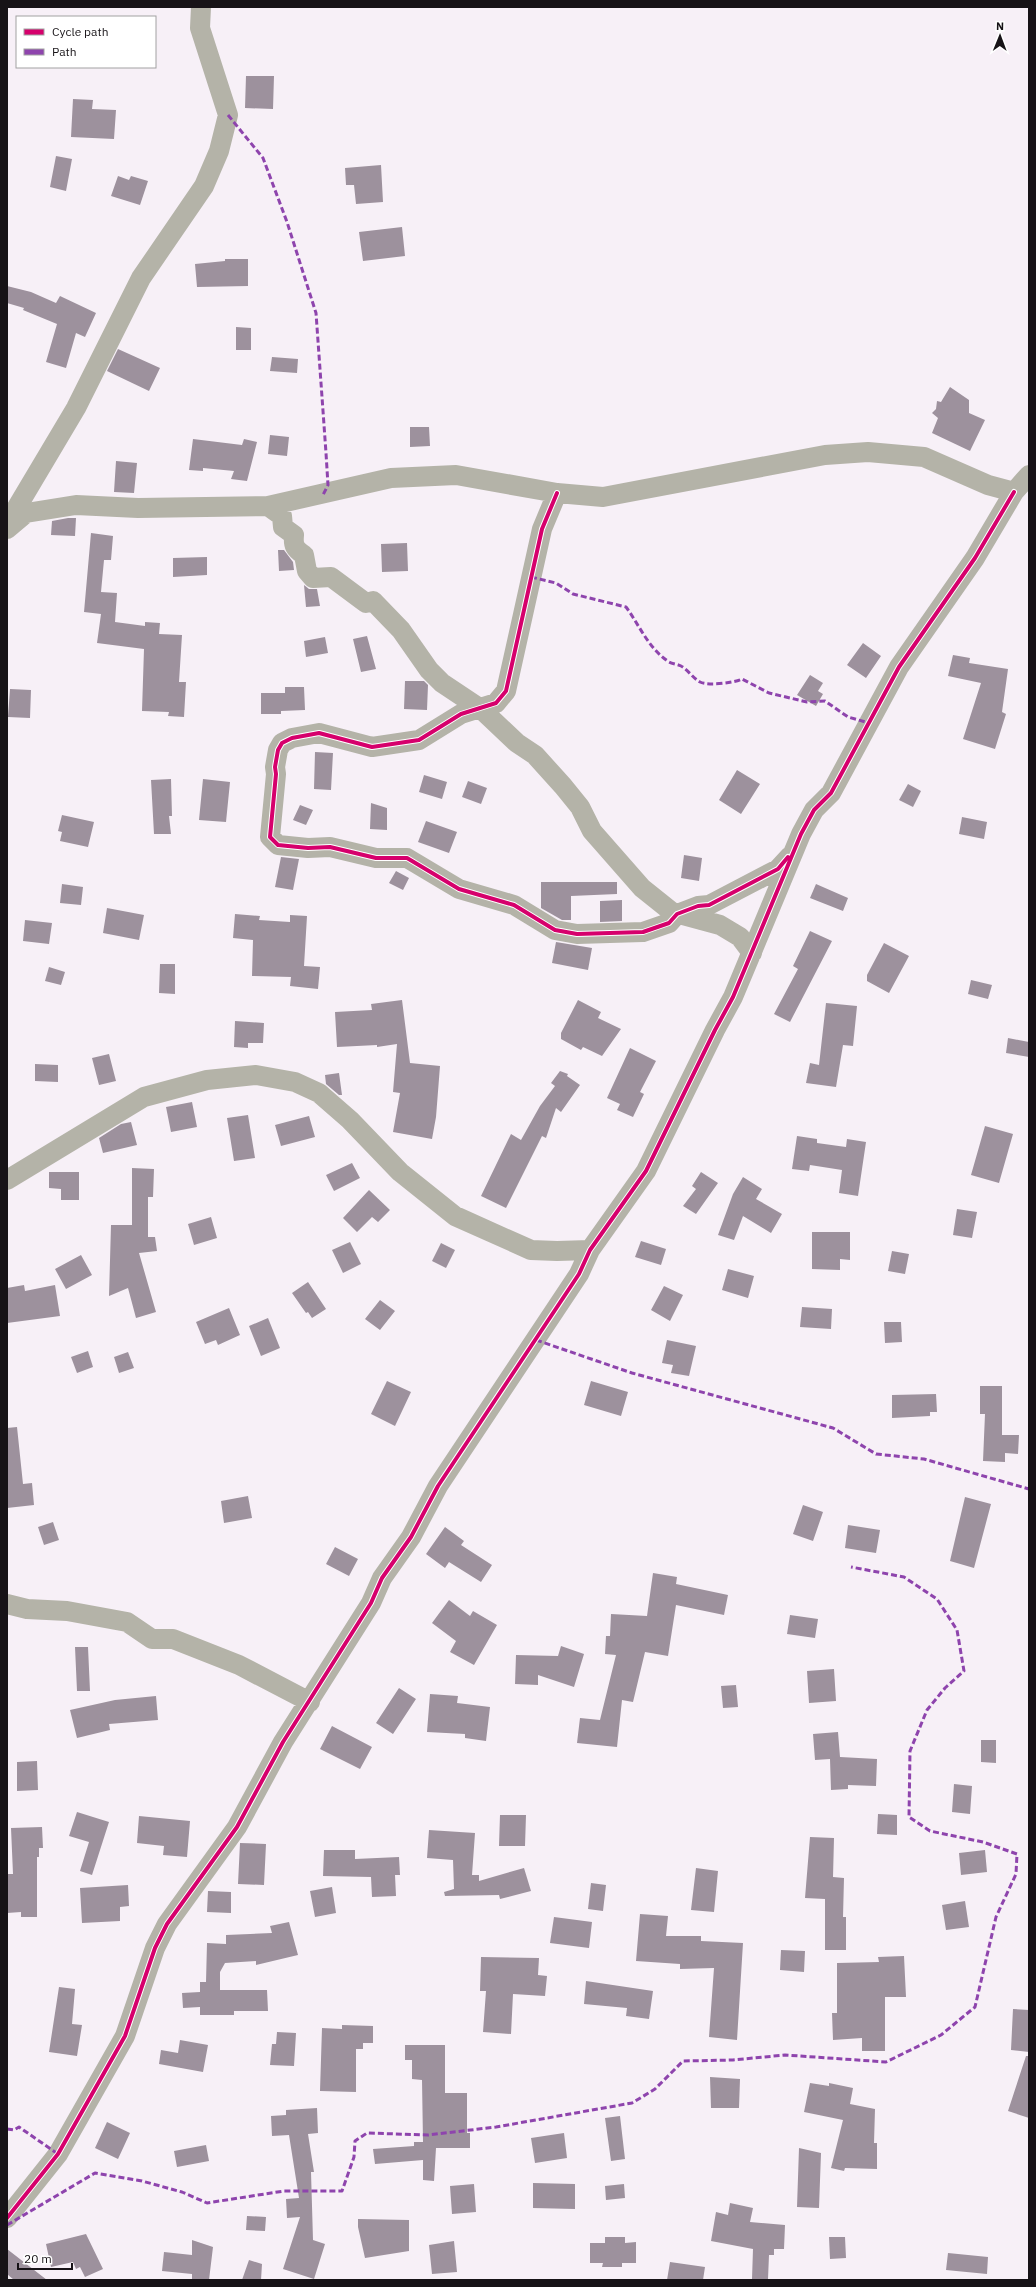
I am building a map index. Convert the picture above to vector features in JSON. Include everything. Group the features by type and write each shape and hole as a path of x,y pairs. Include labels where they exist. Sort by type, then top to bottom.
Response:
{"street":[{"path":"7,524 76,408 141,278 204,186 219,151 228,115 200,28 201,7"},
{"path":"7,529 26,513 76,505 138,508 268,506 391,478 456,475 557,493 603,497 825,455 868,452 924,457 988,485 1014,492"},
{"path":"7,2218 58,2154 125,2036 155,1948 167,1924 237,1827 283,1742 310,1702 371,1603 382,1578 411,1537 438,1486 580,1274 590,1250 646,1170 714,1030 733,997 794,852 814,810 831,793 899,668 975,558 1014,492 1029,475"},
{"path":"557,493 542,529 506,691 496,703 481,709 461,714 420,740 395,745 372,747 319,733 292,738 282,743 278,750 275,762 276,774 270,837 272,841 278,845 342,849 349,853 376,858 407,858 459,889 514,905 555,930 577,934 643,932 669,923 677,914 698,906 709,905 778,869 794,852"},
{"path":"268,506 282,516 283,527 294,535 293,545 296,550 304,555 307,571 313,578 331,577 366,603 373,601 400,630 429,670 442,683 481,709 517,743 535,755 580,807 592,831 642,888 672,912 720,925 740,937 752,953"},
{"path":"7,1180 144,1097 206,1080 256,1075 295,1082 319,1093 350,1120 400,1172 455,1216 531,1250 557,1252 590,1250"},
{"path":"7,1604 27,1609 67,1611 127,1622 152,1639 173,1639 239,1665 310,1702"}],"building":[{"path":"246,76 274,76 273,109 245,108"},
{"path":"73,99 93,100 92,109 116,110 114,139 71,137"},
{"path":"56,156 72,159 66,191 50,187"},
{"path":"381,165 383,202 356,204 354,185 346,185 345,168"},
{"path":"118,176 129,180 131,176 148,181 140,205 111,196"},
{"path":"402,227 405,256 363,261 359,232"},
{"path":"225,259 248,259 248,286 197,287 195,264 225,261"},
{"path":"7,286 31,292 56,303 60,296 96,313 85,337 76,333 66,368 46,362 57,324 23,310 24,308 7,303"},
{"path":"236,327 251,328 251,350 236,350"},
{"path":"118,349 160,368 149,391 107,371"},
{"path":"272,357 298,359 297,373 270,371"},
{"path":"950,387 969,400 969,413 985,420 970,451 932,433 938,418 932,413 936,409 937,401 941,402"},
{"path":"410,427 429,427 430,446 410,447"},
{"path":"270,435 289,437 287,456 268,454"},
{"path":"193,439 242,445 244,439 257,442 247,481 231,479 234,471 203,468 203,471 189,470"},
{"path":"116,461 137,463 134,493 114,492"},
{"path":"76,518 75,536 51,535 52,521"},
{"path":"91,533 113,536 111,560 104,560 101,592 117,593 115,622 145,626 145,622 160,623 159,634 182,635 179,682 186,682 184,717 168,716 169,712 142,711 144,649 97,643 101,614 84,612"},
{"path":"407,543 408,571 382,572 381,544"},
{"path":"278,550 284,550 293,562 294,570 279,571"},
{"path":"207,557 207,575 173,577 173,558"},
{"path":"304,585 309,589 317,589 320,606 306,607"},
{"path":"367,636 376,669 361,672 353,639"},
{"path":"325,637 328,653 306,657 304,641"},
{"path":"863,643 881,656 866,678 847,665"},
{"path":"953,655 970,658 969,663 1008,669 1002,712 1006,714 995,749 963,739 981,683 948,676"},
{"path":"810,675 823,683 818,691 823,694 816,706 797,695"},
{"path":"405,681 424,681 428,685 427,710 404,709"},
{"path":"285,687 304,687 305,710 281,711 281,714 261,714 261,693 285,693"},
{"path":"10,689 31,690 30,718 8,717"},
{"path":"315,752 333,753 331,790 314,789"},
{"path":"737,770 760,784 741,814 719,800"},
{"path":"424,775 447,782 442,799 419,792"},
{"path":"171,779 172,816 169,816 171,834 154,834 151,780"},
{"path":"203,779 230,782 226,822 199,820"},
{"path":"468,781 487,788 481,804 462,797"},
{"path":"908,784 921,791 913,807 899,800"},
{"path":"371,803 387,808 387,830 370,829"},
{"path":"300,805 313,810 306,825 293,820"},
{"path":"62,815 94,822 88,847 60,841 62,832 58,831"},
{"path":"962,817 987,822 984,839 959,834"},
{"path":"426,821 457,832 449,853 418,842"},
{"path":"684,855 702,858 699,881 681,878"},
{"path":"281,857 299,859 293,890 275,887"},
{"path":"396,871 409,878 403,890 389,883"},
{"path":"541,882 617,882 617,894 571,896 571,920 562,920 541,908"},
{"path":"62,884 83,887 81,905 60,903"},
{"path":"816,884 848,898 843,911 810,898"},
{"path":"622,900 622,921 600,922 600,901"},
{"path":"107,908 144,915 139,940 103,933"},
{"path":"235,914 260,916 259,920 290,922 290,915 307,916 304,966 320,967 318,989 290,986 291,977 252,976 253,940 233,938"},
{"path":"25,920 52,923 49,944 23,941"},
{"path":"810,931 832,941 790,1022 774,1014 798,969 793,966"},
{"path":"556,942 592,948 588,970 552,963"},
{"path":"884,943 909,956 889,993 867,981 867,975"},
{"path":"160,964 175,964 175,994 159,993"},
{"path":"49,967 65,972 61,985 45,981"},
{"path":"971,980 992,985 988,999 968,994"},
{"path":"402,1000 410,1063 440,1066 436,1117 432,1139 393,1132 400,1093 393,1092 397,1044 377,1047 377,1045 337,1047 335,1012 372,1010 371,1004"},
{"path":"578,1000 601,1012 598,1018 621,1029 602,1056 583,1047 581,1050 561,1039 561,1033"},
{"path":"826,1003 857,1006 853,1046 843,1045 836,1087 806,1083 810,1063 819,1065"},
{"path":"235,1021 264,1023 263,1043 248,1043 248,1048 234,1047"},
{"path":"1008,1038 1029,1042 1029,1057 1006,1053"},
{"path":"630,1048 656,1061 640,1092 644,1094 633,1117 617,1110 620,1104 607,1098"},
{"path":"109,1054 116,1081 99,1085 92,1058"},
{"path":"35,1064 58,1065 58,1082 35,1081"},
{"path":"560,1071 568,1074 567,1076 580,1085 561,1112 556,1108 546,1138 542,1136 506,1208 481,1196 511,1134 521,1140 540,1106 555,1086 551,1083"},
{"path":"339,1073 342,1095 339,1095 326,1084 325,1075"},
{"path":"192,1102 197,1127 171,1132 166,1107"},
{"path":"248,1115 255,1158 234,1161 227,1118"},
{"path":"309,1116 315,1137 281,1146 275,1125"},
{"path":"131,1122 137,1145 103,1153 99,1138 121,1124"},
{"path":"985,1126 1013,1134 999,1183 971,1175"},
{"path":"797,1136 817,1139 817,1143 846,1147 847,1139 866,1142 858,1196 839,1193 842,1170 810,1165 809,1171 792,1169"},
{"path":"352,1163 360,1178 334,1191 326,1175"},
{"path":"132,1168 154,1169 153,1197 148,1197 148,1237 155,1237 157,1251 139,1253 156,1312 136,1318 128,1288 109,1296 111,1225 132,1225"},
{"path":"49,1172 79,1172 79,1200 61,1200 61,1189 49,1188"},
{"path":"701,1172 718,1183 696,1214 683,1206 696,1189 692,1186"},
{"path":"743,1177 762,1189 756,1199 782,1214 771,1233 743,1216 734,1240 718,1235 733,1194"},
{"path":"369,1190 390,1210 378,1222 372,1217 357,1232 343,1218"},
{"path":"957,1209 977,1212 972,1238 953,1235"},
{"path":"211,1217 217,1238 194,1245 188,1224"},
{"path":"812,1232 850,1232 850,1260 840,1259 840,1270 812,1269"},
{"path":"641,1241 666,1249 661,1265 635,1257"},
{"path":"350,1242 361,1264 343,1273 332,1250"},
{"path":"441,1243 455,1250 446,1268 432,1261"},
{"path":"892,1251 909,1254 905,1274 888,1271"},
{"path":"81,1255 92,1275 66,1289 55,1269"},
{"path":"728,1269 754,1276 748,1298 722,1290"},
{"path":"308,1282 326,1309 312,1318 308,1312 306,1313 292,1293"},
{"path":"24,1285 25,1291 55,1285 60,1316 7,1323 7,1288"},
{"path":"664,1286 683,1295 670,1321 651,1310"},
{"path":"380,1300 395,1311 380,1330 365,1319"},
{"path":"802,1307 832,1309 831,1329 800,1327"},
{"path":"229,1308 240,1335 218,1345 216,1340 205,1344 196,1322"},
{"path":"268,1318 280,1348 261,1356 249,1326"},
{"path":"884,1322 901,1322 902,1342 885,1343"},
{"path":"667,1340 696,1346 689,1376 671,1373 673,1365 662,1363"},
{"path":"88,1351 93,1367 77,1373 71,1357"},
{"path":"128,1352 134,1368 119,1373 114,1357"},
{"path":"387,1381 411,1392 395,1426 371,1414"},
{"path":"591,1381 628,1392 621,1416 584,1405"},
{"path":"980,1386 1002,1386 1002,1435 1019,1435 1018,1454 1005,1453 1005,1462 983,1461 985,1414 980,1414"},
{"path":"936,1394 937,1412 930,1412 930,1416 892,1418 892,1395"},
{"path":"17,1427 23,1484 32,1483 34,1505 7,1508 7,1428"},
{"path":"248,1496 252,1518 224,1523 221,1501"},
{"path":"965,1497 991,1504 974,1568 950,1561"},
{"path":"803,1505 823,1512 813,1541 793,1534"},
{"path":"53,1522 59,1540 44,1545 38,1527"},
{"path":"848,1525 880,1530 876,1553 845,1548"},
{"path":"445,1527 464,1541 461,1545 492,1565 481,1582 449,1562 445,1568 426,1554"},
{"path":"335,1547 358,1559 349,1576 326,1564"},
{"path":"653,1573 677,1577 676,1584 728,1595 724,1615 676,1605 668,1656 645,1652 633,1702 622,1700 617,1747 577,1743 580,1718 600,1720 616,1655 605,1654 606,1636 610,1636 611,1614 647,1616"},
{"path":"449,1600 470,1616 473,1611 497,1625 474,1665 450,1652 456,1641 432,1623"},
{"path":"790,1615 818,1619 815,1638 787,1634"},
{"path":"561,1646 584,1654 574,1687 538,1675 538,1685 515,1684 516,1655 558,1656"},
{"path":"75,1647 88,1647 90,1691 77,1691"},
{"path":"834,1669 836,1701 809,1703 807,1671"},
{"path":"736,1685 738,1707 723,1708 721,1686"},
{"path":"399,1688 416,1699 393,1734 376,1723"},
{"path":"430,1694 458,1696 457,1703 490,1707 486,1741 465,1738 465,1734 427,1732"},
{"path":"156,1696 158,1720 109,1724 110,1730 77,1738 70,1710 115,1700"},
{"path":"332,1726 372,1747 360,1769 320,1749"},
{"path":"838,1732 840,1757 877,1759 876,1786 848,1785 848,1789 831,1790 830,1759 815,1760 813,1734"},
{"path":"981,1740 996,1740 996,1763 981,1762"},
{"path":"37,1761 38,1790 17,1791 17,1762"},
{"path":"954,1784 972,1786 970,1814 952,1812"},
{"path":"77,1812 109,1822 92,1875 80,1871 89,1842 69,1836"},
{"path":"878,1814 897,1815 897,1835 877,1834"},
{"path":"500,1815 526,1815 525,1846 499,1846"},
{"path":"139,1816 190,1821 187,1857 163,1855 164,1846 137,1843"},
{"path":"42,1827 43,1848 39,1848 39,1857 37,1857 37,1917 21,1917 21,1912 7,1913 7,1874 13,1874 11,1828"},
{"path":"429,1830 475,1833 472,1875 479,1875 479,1881 524,1868 531,1891 500,1899 499,1895 445,1896 444,1892 454,1889 453,1860 427,1858"},
{"path":"810,1837 834,1838 833,1877 844,1878 843,1917 846,1917 846,1950 825,1950 825,1899 805,1898"},
{"path":"240,1843 266,1844 264,1885 238,1884"},
{"path":"324,1850 355,1850 355,1859 399,1857 400,1875 395,1875 396,1896 372,1897 371,1877 323,1876"},
{"path":"985,1850 987,1872 961,1875 959,1853"},
{"path":"696,1868 718,1871 714,1912 691,1910"},
{"path":"591,1883 606,1885 603,1911 588,1909"},
{"path":"128,1885 129,1906 120,1907 120,1921 82,1923 80,1888"},
{"path":"332,1887 336,1913 315,1917 310,1891"},
{"path":"208,1891 231,1892 231,1913 207,1912"},
{"path":"965,1901 969,1927 946,1930 942,1905"},
{"path":"640,1914 668,1916 666,1936 701,1936 701,1941 743,1943 737,2040 709,2037 714,1968 680,1969 680,1964 636,1961"},
{"path":"554,1917 592,1922 589,1948 550,1943"},
{"path":"289,1922 298,1955 256,1965 256,1961 225,1963 220,1972 220,1990 267,1990 268,2011 234,2011 234,2015 200,2015 200,2007 183,2008 182,1993 200,1992 200,1982 206,1982 207,1943 226,1944 226,1935 272,1933 270,1926"},
{"path":"781,1950 805,1951 804,1972 780,1970"},
{"path":"904,1956 906,1997 885,1997 885,2051 862,2051 862,2038 833,2040 832,2013 837,2013 837,1963 879,1962 878,1957"},
{"path":"481,1957 539,1958 538,1975 547,1976 545,1996 513,1994 511,2034 483,2032 486,1991 480,1991"},
{"path":"586,1981 653,1991 649,2019 626,2016 627,2008 584,2004"},
{"path":"59,1987 75,1989 72,2024 82,2025 77,2056 49,2052"},
{"path":"1013,2009 1029,2010 1029,2052 1011,2050"},
{"path":"342,2025 373,2026 373,2043 363,2043 363,2049 356,2049 356,2092 320,2091 322,2028 342,2029"},
{"path":"277,2032 296,2033 294,2066 270,2065 272,2044 276,2044"},
{"path":"180,2040 208,2045 203,2072 159,2064 161,2050 178,2053"},
{"path":"405,2045 445,2045 445,2093 467,2093 467,2133 470,2133 470,2148 436,2148 434,2181 423,2180 423,2160 375,2164 373,2149 414,2146 414,2142 423,2142 422,2080 412,2079 412,2060 405,2060"},
{"path":"1026,2056 1029,2056 1029,2118 1008,2111"},
{"path":"710,2077 740,2079 739,2108 711,2108"},
{"path":"810,2083 829,2086 829,2083 853,2088 850,2104 875,2109 874,2143 877,2143 877,2169 845,2168 844,2171 831,2168 843,2120 804,2112"},
{"path":"317,2108 318,2133 308,2134 314,2172 311,2172 313,2240 325,2244 314,2279 283,2269 300,2217 287,2218 286,2199 299,2198 289,2135 272,2136 271,2116 286,2115 286,2110"},
{"path":"620,2116 625,2159 611,2161 605,2118"},
{"path":"107,2122 130,2133 118,2159 95,2148"},
{"path":"564,2133 567,2158 535,2163 531,2138"},
{"path":"206,2145 209,2161 177,2167 174,2151"},
{"path":"799,2148 821,2153 819,2208 797,2207"},
{"path":"533,2183 575,2184 575,2209 533,2208"},
{"path":"474,2184 476,2212 452,2214 450,2186"},
{"path":"624,2184 625,2198 606,2200 605,2186"},
{"path":"730,2203 753,2208 750,2222 785,2225 784,2249 774,2249 774,2255 769,2255 768,2279 752,2279 753,2249 711,2241 716,2212 728,2215"},
{"path":"247,2216 266,2217 265,2231 246,2230"},
{"path":"358,2219 409,2220 409,2251 365,2258 358,2227"},
{"path":"86,2234 103,2269 85,2277 80,2267 76,2269 73,2262 51,2267 46,2244"},
{"path":"605,2237 625,2237 625,2243 636,2242 636,2263 622,2263 622,2267 602,2267 603,2263 590,2263 590,2243 605,2243"},
{"path":"829,2237 845,2237 846,2258 830,2259"},
{"path":"192,2240 213,2247 209,2280 192,2280 192,2274 162,2271 164,2252 192,2255"},
{"path":"454,2241 457,2272 432,2274 429,2245"},
{"path":"7,2249 47,2280 14,2280 7,2274"},
{"path":"948,2253 988,2257 987,2274 946,2270"},
{"path":"249,2260 262,2264 261,2280 242,2280"},
{"path":"670,2262 705,2267 703,2280 667,2280"}],"marked path":[{"path":"228,115 263,158 287,222 316,313 328,485 323,495"},
{"path":"531,577 556,583 573,594 626,607 655,650 669,662 680,665 700,682 721,684 742,679 769,693 807,702 825,701 848,717 869,723"},
{"path":"536,1340 632,1373 833,1428 876,1454 924,1459 1029,1489"},
{"path":"7,2225 95,2173 142,2181 182,2192 207,2203 284,2191 342,2191 354,2157 355,2141 367,2133 428,2135 496,2127 632,2103 655,2089 683,2061 733,2060 785,2055 886,2062 941,2035 975,2007 996,1917 1016,1874 1017,1854 983,1842 930,1831 909,1817 910,1751 927,1710 945,1688 964,1671 957,1630 937,1599 904,1577 851,1567"},
{"path":"7,2129 14,2130 19,2127 58,2154"}],"cycle path":[{"path":"7,2218 58,2154 125,2036 155,1948 167,1924 237,1827 283,1742 371,1603 382,1578 411,1537 438,1486 579,1274 590,1250 646,1171 715,1030 733,997 801,834 814,810 831,793 899,667 975,558 1014,492"},
{"path":"557,493 542,529 506,691 496,703 461,714 419,740 372,747 319,733 292,738 282,743 278,750 275,767 276,774 270,837 278,845 308,848 330,847 376,858 407,858 459,889 514,905 555,930 577,934 643,932 669,923 677,914 698,906 709,905 778,869 788,857"}]}
